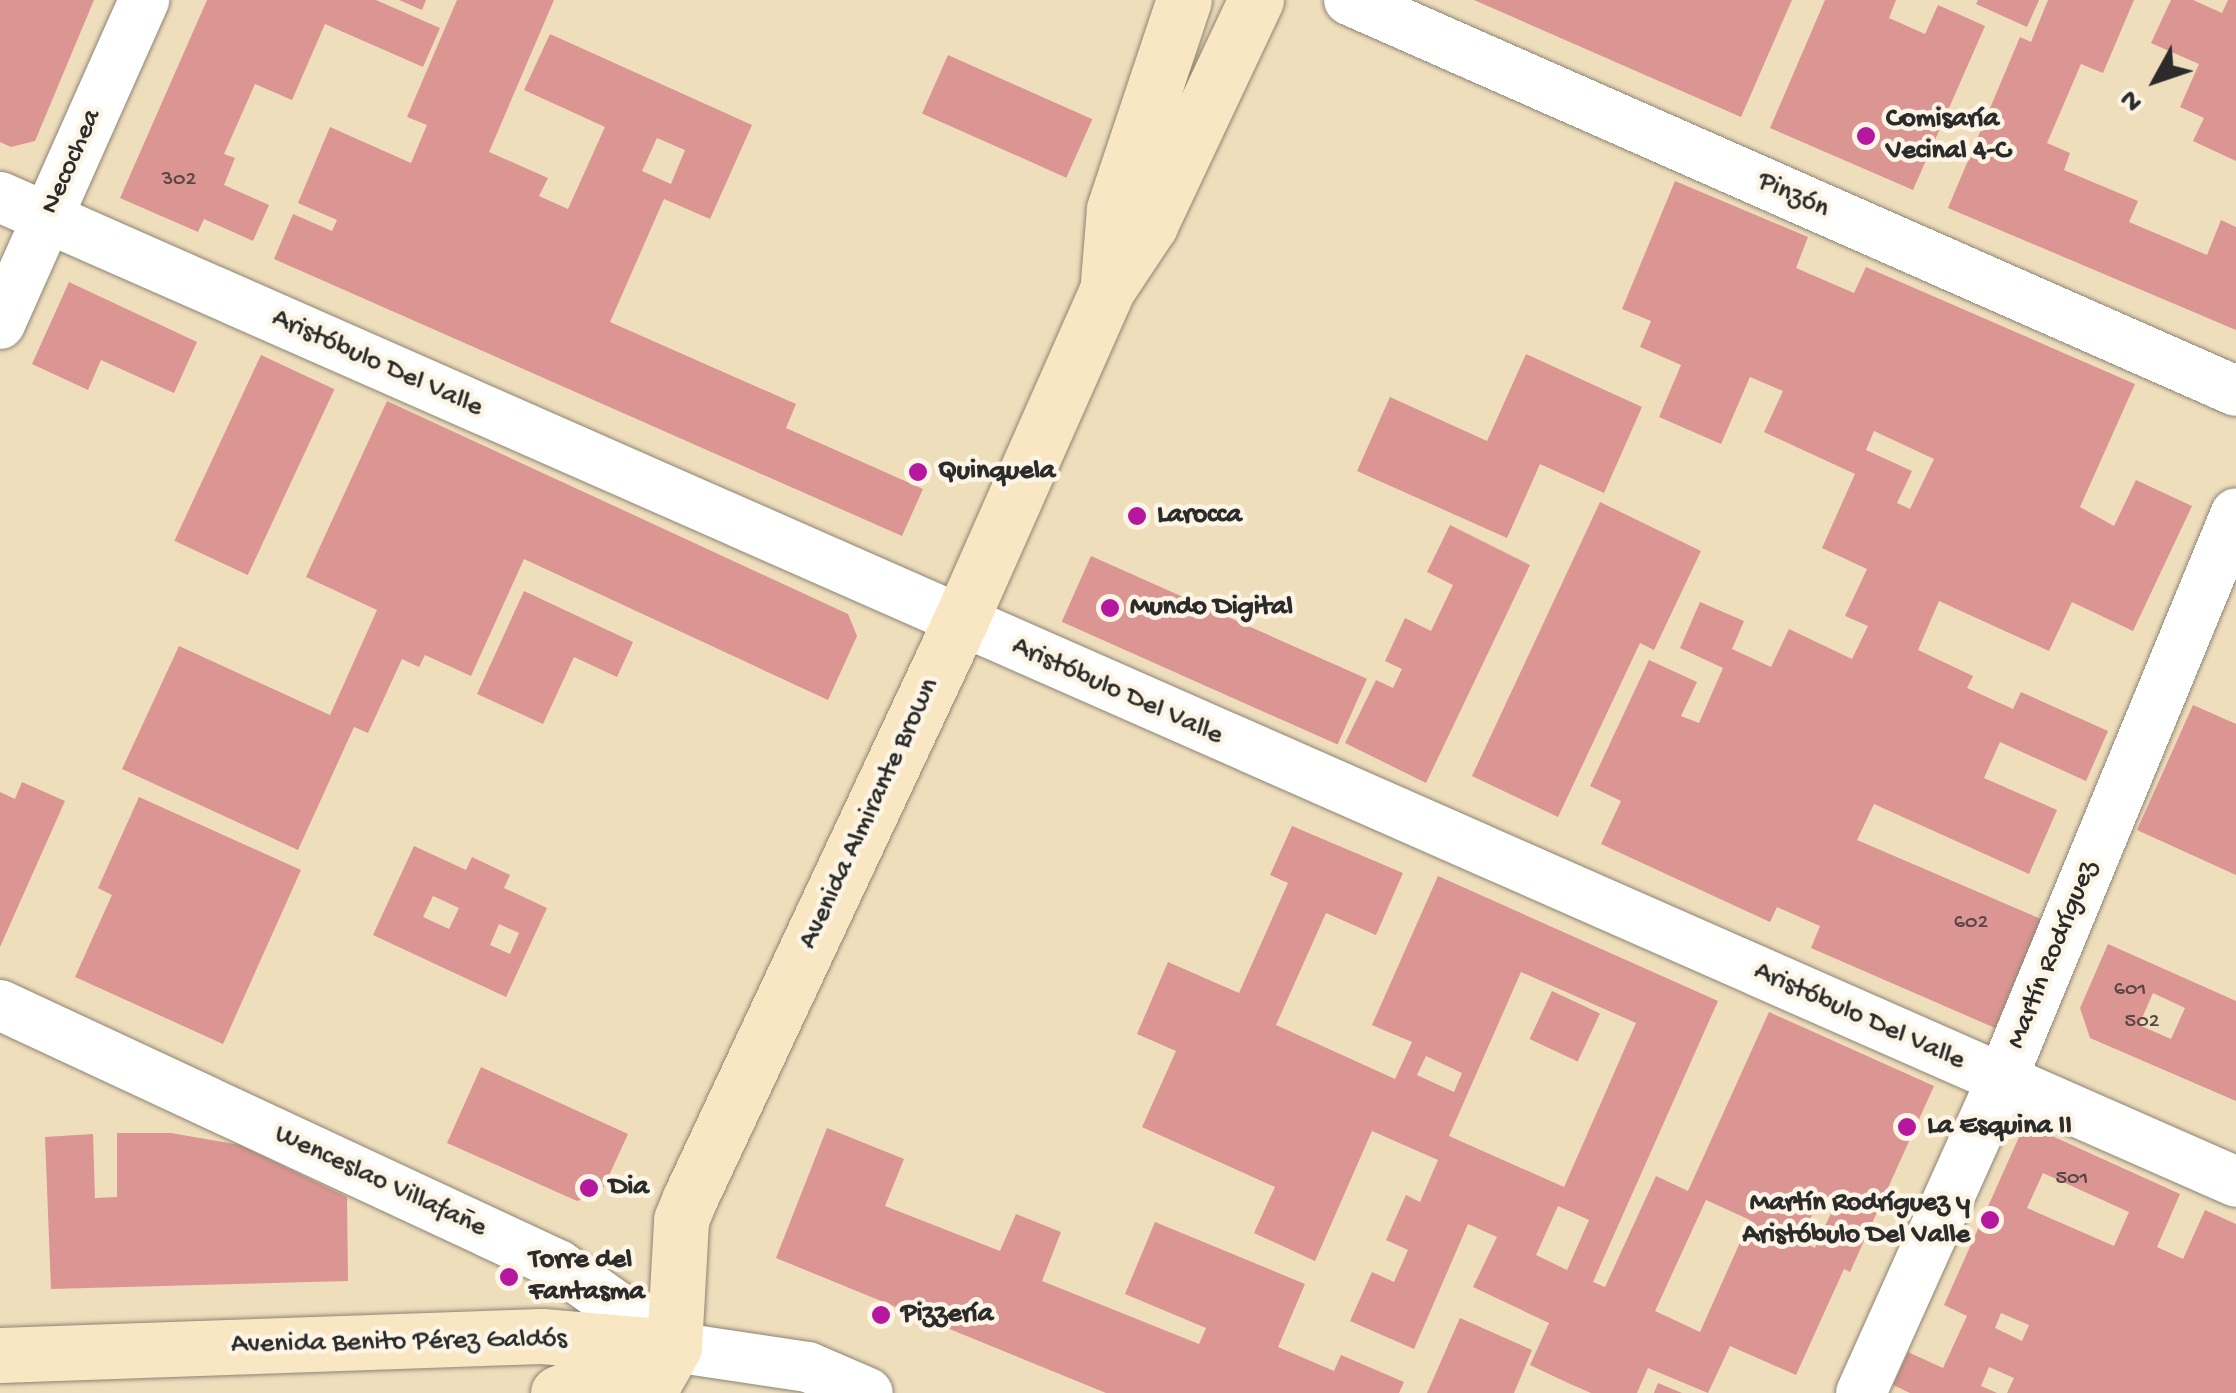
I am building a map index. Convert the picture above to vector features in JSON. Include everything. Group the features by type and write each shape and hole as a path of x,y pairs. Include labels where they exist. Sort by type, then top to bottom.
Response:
{"main road":[{"name":"Avenida Almirante Brown","path":"1107,290 1114,209 1184,0"},
{"name":"Avenida Almirante Brown","path":"673,1378 681,1220 960,622 1107,290 1150,225 1256,0"},
{"name":"Avenida Benito Pérez Galdós","path":"0,1355 542,1336 673,1378"},
{"name":"Avenida Benito Pérez Galdós","path":"558,1393 673,1378"}],"street":[{"name":"Necochea","path":"0,324 144,0"},
{"name":"Pinzón","path":"1350,0 2236,391"},
{"name":"Aristóbulo Del Valle","path":"0,197 2236,1182"},
{"name":"Martín Rodríguez","path":"1861,1393 2002,1079 2236,513"},
{"name":"Wenceslao Villafañe","path":"0,1005 558,1265 673,1378 808,1367 868,1393"}],"building":[{"path":"0,0 94,0 35,141 11,147 0,142"},
{"path":"207,0 376,0 440,28 423,67 325,24 292,100 255,84 224,154 235,158 224,185 269,205 253,241 204,219 198,232 120,198"},
{"path":"399,0 426,0 422,10"},
{"path":"457,0 554,0 489,152 548,178 539,196 568,209 605,127 524,90 550,34 752,125 710,219 664,199 610,322 796,404 786,428 923,489 902,536 274,259 293,214 332,231 337,220 298,203 330,127 411,163 427,125 407,117","holes":["657,138 685,150 671,184 642,171"]},
{"path":"1474,0 1792,0 1741,117"},
{"path":"1825,0 1896,0 1889,18 1925,34 1938,5 1985,26 1913,190 1770,128"},
{"path":"1978,0 2039,0 2027,27 1976,4"},
{"path":"2048,0 2134,0 2103,73 2081,64 2047,143 2070,153 2064,170 2138,201 2129,222 2207,255 2221,220 2236,227 2236,330 1948,208 2020,37 2031,42"},
{"path":"2171,0 2193,0 2222,13 2228,0 2236,0 2236,161 2193,141 2204,118 2180,107 2199,64 2151,43"},
{"path":"948,55 1092,119 1066,178 922,113"},
{"path":"1675,181 1808,237 1796,268 1854,293 1866,267 2135,384 2080,507 2114,526 2136,480 2192,506 2133,631 2072,602 2049,651 1939,601 1918,650 1973,676 1967,688 2013,709 2021,692 2108,731 2086,781 2000,742 1984,778 2057,810 2029,874 1874,804 1857,840 2041,919 1995,1028 1811,948 1820,926 1777,907 1770,922 1601,844 1621,801 1590,786 1649,660 1697,682 1681,716 1699,723 1723,668 1680,648 1700,602 1744,621 1732,649 1771,667 1789,629 1852,659 1868,626 1845,616 1867,569 1822,548 1855,474 1764,432 1783,391 1750,377 1721,444 1659,417 1681,365 1640,347 1651,321 1622,309","holes":["1874,431 1934,459 1910,509 1897,503 1912,471 1866,450"]},
{"path":"69,282 197,342 174,393 101,360 88,390 32,364"},
{"path":"1526,354 1642,407 1604,493 1540,464 1507,538 1357,471 1390,397 1487,441"},
{"path":"261,355 334,389 248,575 174,541"},
{"path":"387,401 848,614 857,636 828,700 524,559 471,676 425,655 419,667 402,659 368,733 354,727 298,850 122,769 179,646 330,715 377,610 306,577"},
{"path":"1600,502 1701,551 1654,650 1640,643 1558,817 1472,776"},
{"path":"1450,525 1530,565 1426,783 1345,743 1376,680 1393,688 1402,669 1385,661 1405,618 1431,631 1453,585 1427,572"},
{"path":"1091,556 1367,679 1338,745 1062,622"},
{"path":"524,591 633,642 617,677 574,657 543,724 477,694"},
{"path":"2193,705 2236,724 2236,875 2137,830"},
{"path":"22,782 65,801 0,947 0,792 15,799"},
{"path":"139,797 301,870 223,1044 75,977 112,895 98,888"},
{"path":"1292,826 1403,873 1376,935 1326,913 1276,1025 1395,1079 1412,1042 1372,1025 1438,876 1718,1001 1593,1282 1605,1287 1656,1176 1688,1191 1769,1012 1934,1086 1850,1272 1844,1269 1796,1375 1730,1346 1708,1393 1648,1368 1637,1393 1591,1393 1568,1383 1530,1365 1549,1323 1473,1287 1497,1237 1468,1224 1414,1349 1350,1321 1372,1272 1394,1282 1408,1250 1386,1240 1406,1195 1420,1202 1438,1160 1372,1131 1315,1261 1254,1233 1275,1187 1142,1127 1176,1051 1137,1034 1168,962 1239,993 1288,883 1270,875","holes":["1521,972 1636,1023 1564,1187 1449,1136","1426,1056 1462,1073 1454,1092 1417,1075","1706,1200 1750,1220 1700,1332 1655,1311","1817,1204 1832,1211 1815,1248 1800,1241","1558,1206 1589,1220 1567,1270 1536,1255"]},
{"path":"414,846 466,870 472,857 510,875 504,888 547,908 506,997 373,935","holes":["433,896 459,908 449,929 423,917","499,924 519,933 510,954 490,945"]},
{"path":"2108,944 2236,1001 2236,1101 2090,1038 2080,1008","holes":["2153,993 2185,1008 2171,1039 2139,1025"]},
{"path":"1552,991 1600,1013 1578,1061 1530,1039"},
{"path":"481,1067 628,1134 601,1193 577,1201 447,1143"},
{"path":"827,1128 904,1159 885,1206 1000,1251 1016,1214 1061,1232 1042,1281 1199,1344 1206,1328 1125,1294 1155,1222 1305,1284 1278,1347 1334,1371 1341,1355 1404,1382 1399,1393 1106,1393 776,1258"},
{"path":"2041,1131 2180,1194 2157,1247 2183,1259 2205,1210 2236,1224 2236,1393 2007,1393 2014,1378 1989,1367 1981,1386 1997,1393 1910,1393 1893,1385 1908,1352 1943,1368 1967,1316 1944,1305 2019,1137","holes":["2043,1173 2129,1212 2114,1246 2027,1208","2001,1313 2029,1325 2022,1341 1995,1328"]},
{"path":"117,1133 171,1133 240,1145 347,1197 348,1281 51,1289 45,1137 93,1134 95,1198 117,1197"},
{"path":"1460,1318 1532,1350 1514,1393 1427,1393"},
{"path":"1658,1383 1682,1393 1654,1393"}],"place":[{"name":"Comisaría Vecinal 4-C","path":"1866,136"},
{"name":"Quinquela","path":"918,472"},
{"name":"Larocca","path":"1137,516"},
{"name":"Mundo Digital","path":"1110,608"},
{"name":"La Esquina II","path":"1907,1127"},
{"name":"Dia","path":"589,1188"},
{"name":"Martín Rodríguez y Aristóbulo Del Valle","path":"1990,1220"},
{"name":"Torre del Fantasma","path":"509,1277"},
{"name":"Pizzería","path":"881,1315"}]}
